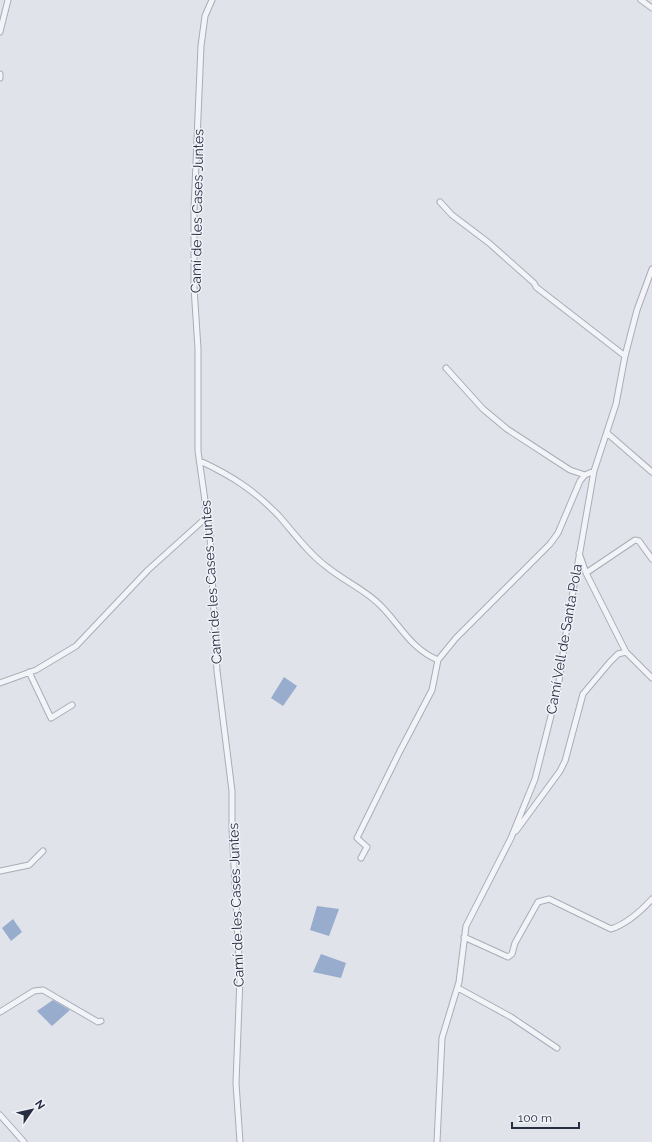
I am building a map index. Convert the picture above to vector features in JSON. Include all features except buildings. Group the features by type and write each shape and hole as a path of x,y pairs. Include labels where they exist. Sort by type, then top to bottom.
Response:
{"street":[{"path":"0,32 8,0"},
{"name":"Camí de les Cases Juntes","path":"212,0 205,16 202,34 194,210 194,257 198,349 198,451 208,516 217,671 232,791 232,828 240,978 236,1083 240,1142"},
{"path":"641,0 652,8"},
{"path":"440,202 452,215 489,243 536,287 625,356"},
{"name":"Camí Vell de Santa Pola","path":"437,1142 442,1038 458,988 462,969 466,926 511,838 535,779 558,688 579,552 594,471 616,404 625,356 637,310 652,269"},
{"path":"446,368 484,409 507,429 570,470 585,475"},
{"path":"607,433 652,472"},
{"path":"200,461 241,482 250,489 327,568 381,606 406,638 430,656 438,660"},
{"path":"361,858 367,847 357,838 432,690 438,660 456,638 550,544 558,533 580,481 585,475 594,471"},
{"path":"0,683 29,672 76,646 148,570 208,516"},
{"path":"586,573 635,540 639,541 652,559"},
{"path":"579,552 586,573 626,652 652,678"},
{"path":"511,838 560,771 565,761 583,694 618,654 626,652"},
{"path":"29,672 51,718 72,705"},
{"path":"0,871 29,865 43,851"},
{"path":"464,937 508,957 512,954 515,943 538,902 549,899 611,929 618,927 638,913 652,899"},
{"path":"458,988 511,1017 557,1048"},
{"path":"0,1012 34,990 43,990 98,1022 101,1020"},
{"path":"0,1115 24,1142"}],"water":[{"path":"284,677 297,686 283,706 271,698"},
{"path":"317,906 339,909 329,936 310,930"},
{"path":"13,919 22,932 11,941 2,928"},
{"path":"321,954 346,963 341,978 313,972"},
{"path":"53,1000 70,1010 52,1026 37,1011"}]}
